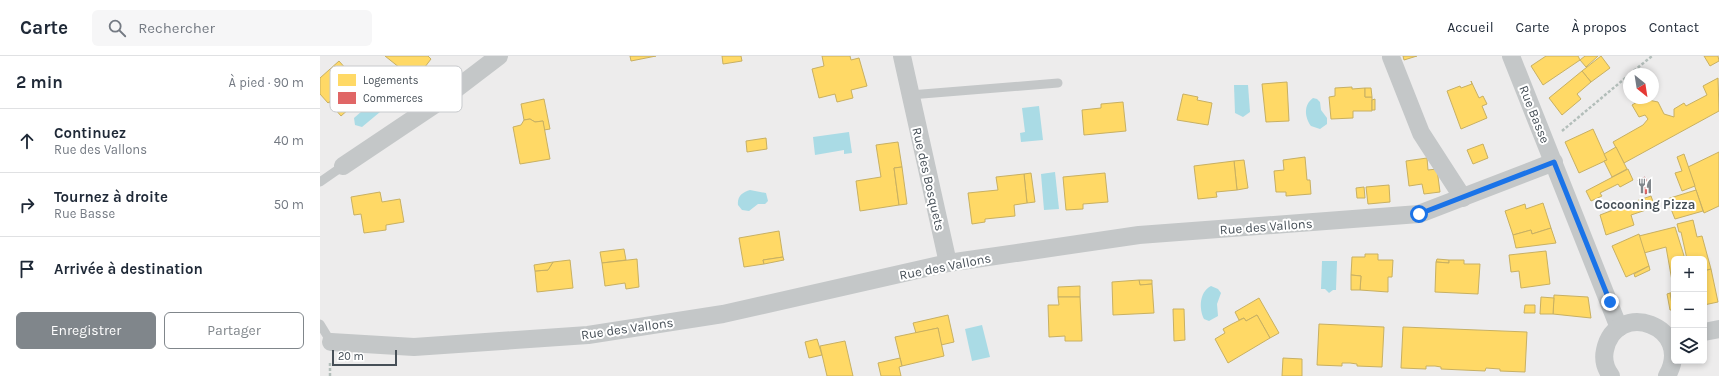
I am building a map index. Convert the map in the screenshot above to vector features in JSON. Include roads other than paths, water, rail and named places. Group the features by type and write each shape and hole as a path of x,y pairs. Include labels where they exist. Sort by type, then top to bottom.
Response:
{"street":[{"name":"Rue des Bosquets","path":"902,56 948,263"},
{"name":"Rue Basse","path":"1512,56 1619,328"},
{"path":"1391,57 1422,133 1464,198"},
{"path":"462,83 493,58"},
{"path":"343,166 424,112"},
{"name":"Rue des Vallons","path":"331,342 414,348 588,335 723,314 948,263 1138,235 1419,214 1464,198 1554,162"},
{"path":"1611,376 1605,365 1604,354 1609,339 1619,328 1630,323 1642,322 1654,325 1671,340"},
{"path":"1707,331 1719,329"},
{"path":"1667,376 1673,364"}],"lane":[{"path":"910,95 1058,83"},
{"path":"320,182 343,166"},
{"path":"320,324 331,342"}],"water":[{"path":"1234,85 1248,85 1250,112 1243,117 1235,113"},
{"path":"1313,98 1320,102 1321,110 1327,118 1327,124 1320,129 1311,126 1306,115 1306,108"},
{"path":"1039,106 1043,140 1021,142 1020,133 1025,132 1022,108"},
{"path":"361,112 380,112 362,127 355,125 354,118"},
{"path":"849,132 852,153 844,154 844,150 815,155 813,137"},
{"path":"1055,172 1059,209 1044,210 1041,174"},
{"path":"750,190 766,193 768,201 765,204 758,204 749,211 742,210 738,205 738,199 743,193"},
{"path":"1322,261 1337,261 1336,290 1329,293 1325,289 1321,289"},
{"path":"1211,286 1218,289 1221,293 1217,304 1218,316 1209,321 1204,319 1202,315 1201,301 1204,292"},
{"path":"982,325 990,357 972,361 965,329"}],"place":[{"name":"Cocooning Pizza","path":"1645,186"}]}
